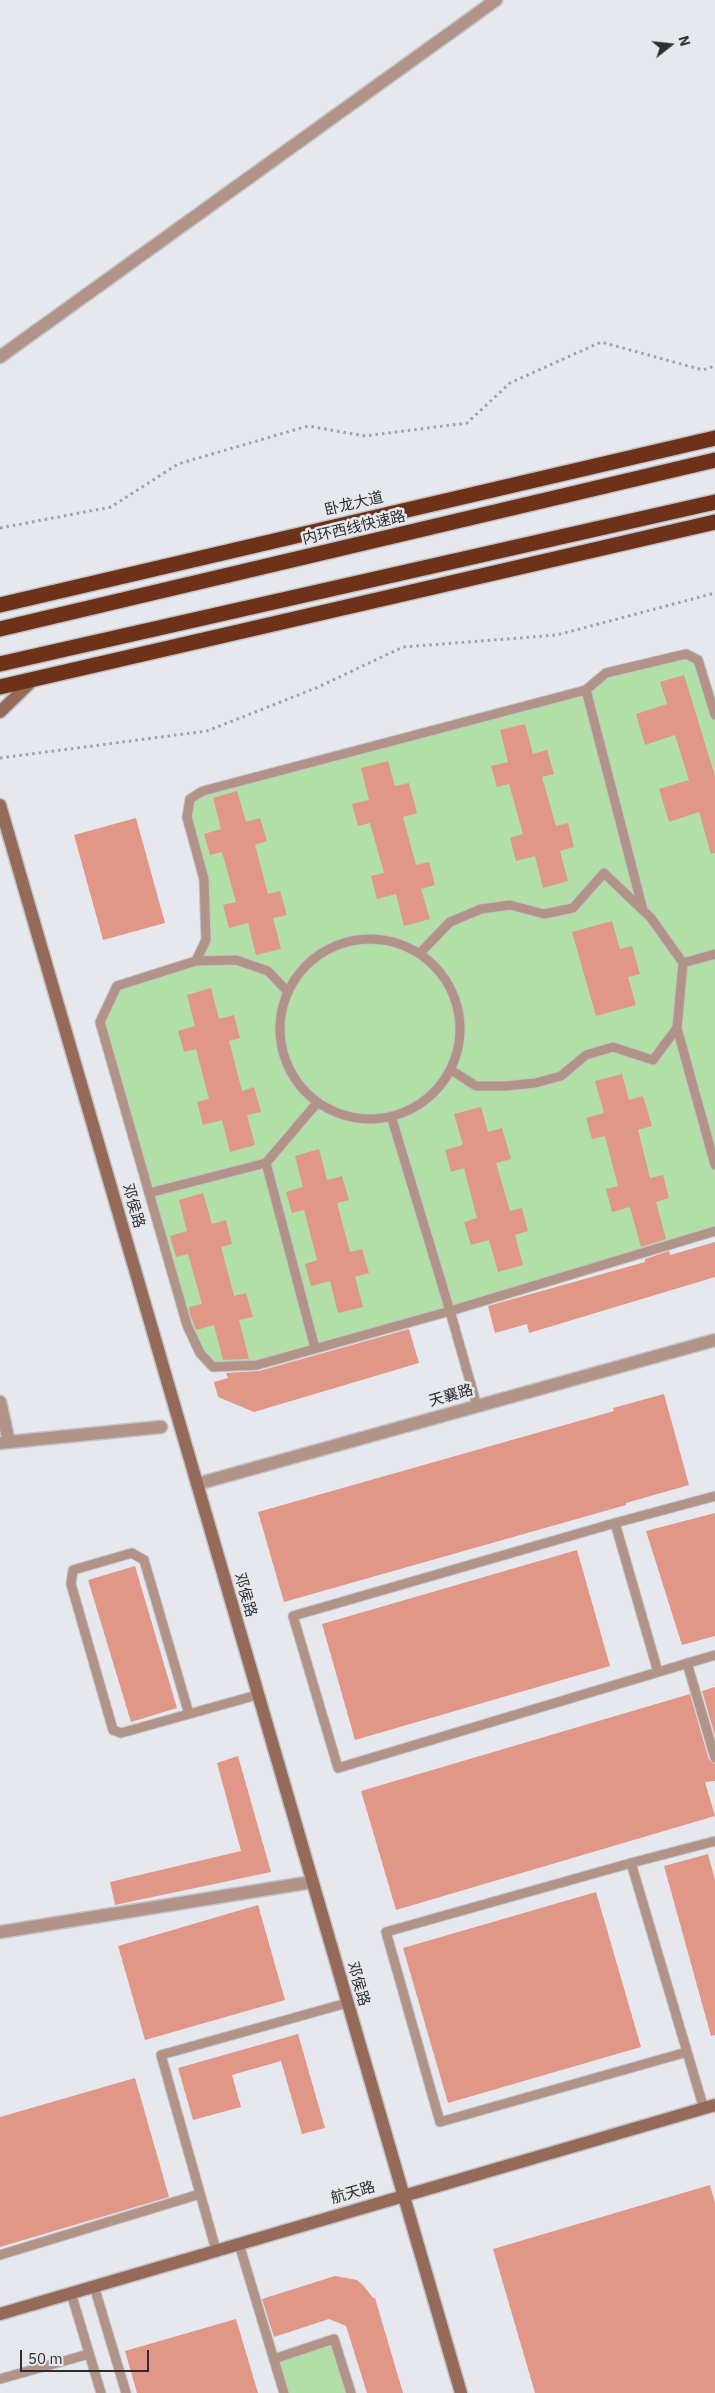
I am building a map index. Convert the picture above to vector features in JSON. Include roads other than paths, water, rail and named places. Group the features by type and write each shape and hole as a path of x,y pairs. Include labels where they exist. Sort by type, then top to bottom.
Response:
{"highway":[{"name":"卧龙大道","path":"0,605 715,438"},
{"name":"内环西线快速路","path":"0,629 715,460"},
{"path":"0,664 715,502"},
{"path":"0,687 715,522"}],"street":[{"path":"0,357 496,0"},
{"path":"0,712 35,678"},
{"name":"邓侯路","path":"0,805 461,2393"},
{"name":"天襄路","path":"196,1484 715,1340"},
{"path":"0,1402 5,1443 161,1427"},
{"path":"0,1932 312,1882"},
{"name":"航天路","path":"0,2314 709,2107"}],"lane":[{"path":"196,961 206,940 204,879 187,817 190,799 203,791 586,690 606,673 686,654 698,660 715,716"},
{"path":"586,690 643,910"},
{"path":"420,953 450,922 481,909 510,905 544,914 573,908 604,873 652,918 683,963 677,1028 715,1165"},
{"path":"360,939 391,941 420,953 439,971 453,993 459,1019 458,1045 451,1070 432,1095 406,1112 376,1120 345,1117 317,1103 295,1080 282,1052 279,1021 287,991 305,965 330,947 360,939"},
{"path":"683,963 715,954"},
{"path":"287,991 268,971 236,960 196,961 117,986 100,1022 187,1325 200,1353 213,1367 258,1364 450,1311 715,1231"},
{"path":"451,1070 476,1086 506,1086 535,1083 561,1076 586,1055 614,1047 653,1060 677,1028"},
{"path":"149,1193 266,1163 317,1103"},
{"path":"391,1116 477,1406"},
{"path":"266,1163 316,1348"},
{"path":"715,1496 293,1616 338,1768 715,1655"},
{"path":"616,1523 658,1672"},
{"path":"189,1714 144,1560 132,1553 73,1570 71,1584 113,1730 121,1733 189,1714 257,1695"},
{"path":"687,1663 715,1758"},
{"path":"687,2052 440,2122 386,1932 715,1840"},
{"path":"631,1863 687,2052 709,2107"},
{"path":"216,2250 161,2055 347,2002"},
{"path":"0,2255 200,2194"},
{"path":"239,2244 284,2393"},
{"path":"94,2286 126,2393"},
{"path":"71,2293 101,2393"},
{"path":"274,2359 334,2339 351,2393"},
{"path":"0,2380 89,2354"}]}
